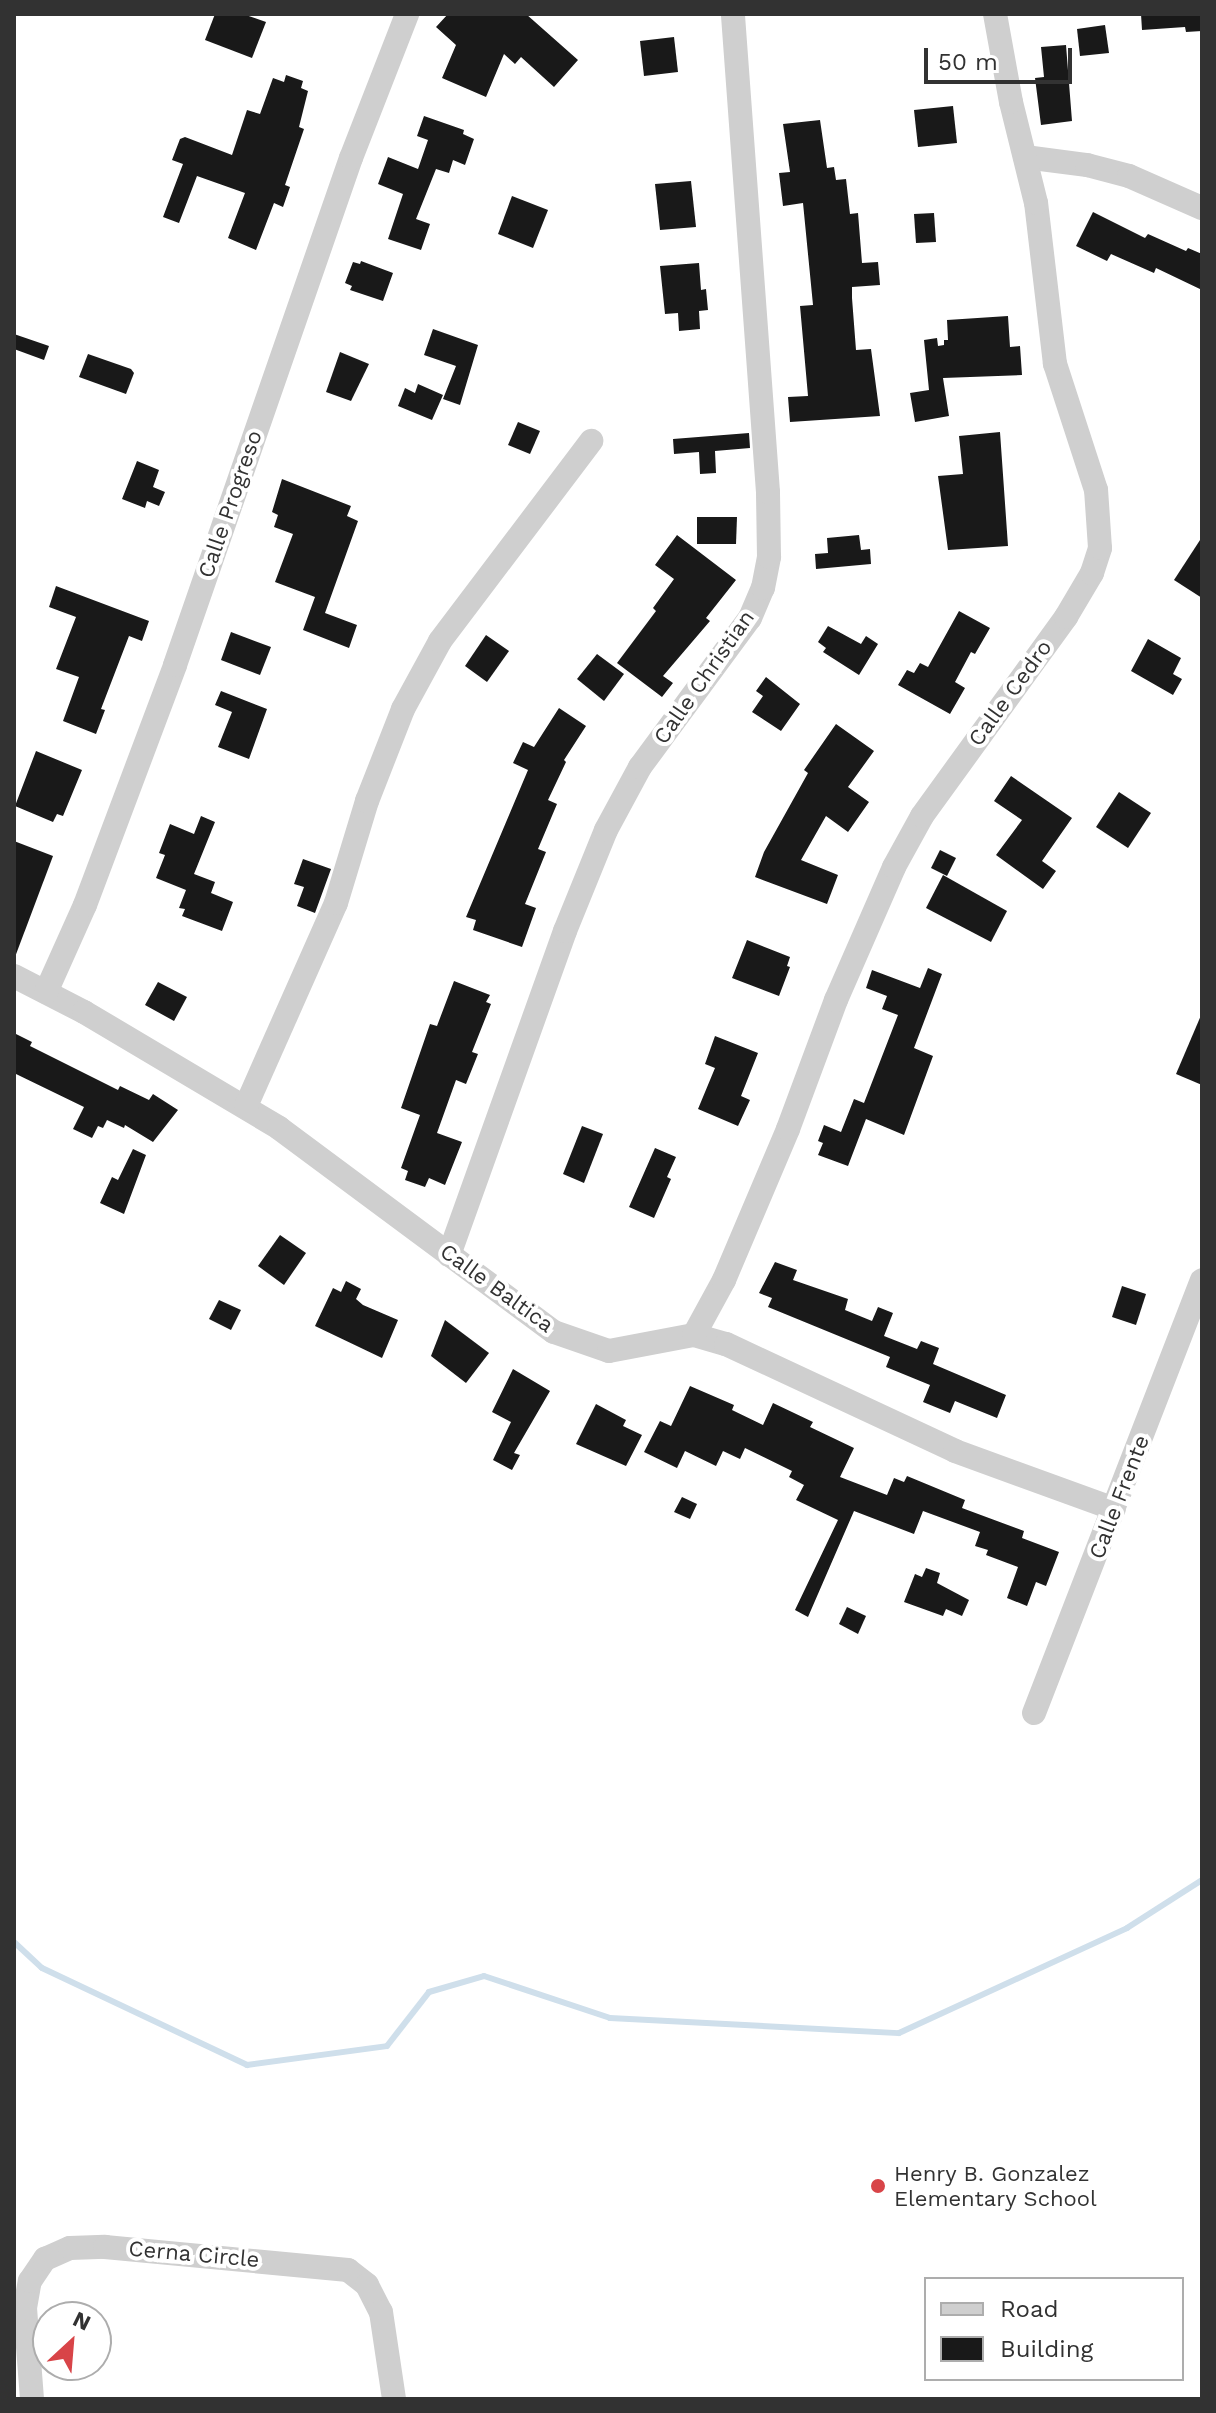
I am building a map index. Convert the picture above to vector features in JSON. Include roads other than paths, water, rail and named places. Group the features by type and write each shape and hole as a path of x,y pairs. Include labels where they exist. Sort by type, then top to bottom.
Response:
{"street":[{"name":"Calle Progreso","path":"46,992 85,905 175,665 348,167 407,14"},
{"name":"Calle Christian","path":"449,1255 565,931 606,830 640,767 750,618 763,588 769,557 770,514 733,14"},
{"name":"Calle Cedro","path":"694,1335 724,1280 788,1129 847,972 894,867 922,816 1066,617 1092,573 1100,548 1096,490 1055,364 1041,232 995,14"},
{"path":"1025,157 1087,165 1129,176 1202,208"},
{"path":"246,1106 336,903 367,801 403,709 440,641 591,441"},
{"name":"Calle Baltica","path":"14,976 246,1106 554,1332 609,1351 694,1335 748,1353 955,1451 1114,1509"},
{"name":"Calle Frente","path":"1034,1713 1202,1280"},
{"name":"Cerna Circle","path":"32,2399 25,2308 30,2281 45,2259 70,2248 105,2247 348,2270 367,2285 381,2312 394,2399"}],"waterway":[{"path":"14,1942 42,1968 247,2065 387,2046 429,1992 484,1976 610,2018 899,2033 1127,1928 1202,1880"}],"place":[{"name":"Henry B. Gonzalez Elementary School","path":"878,2186"}]}
